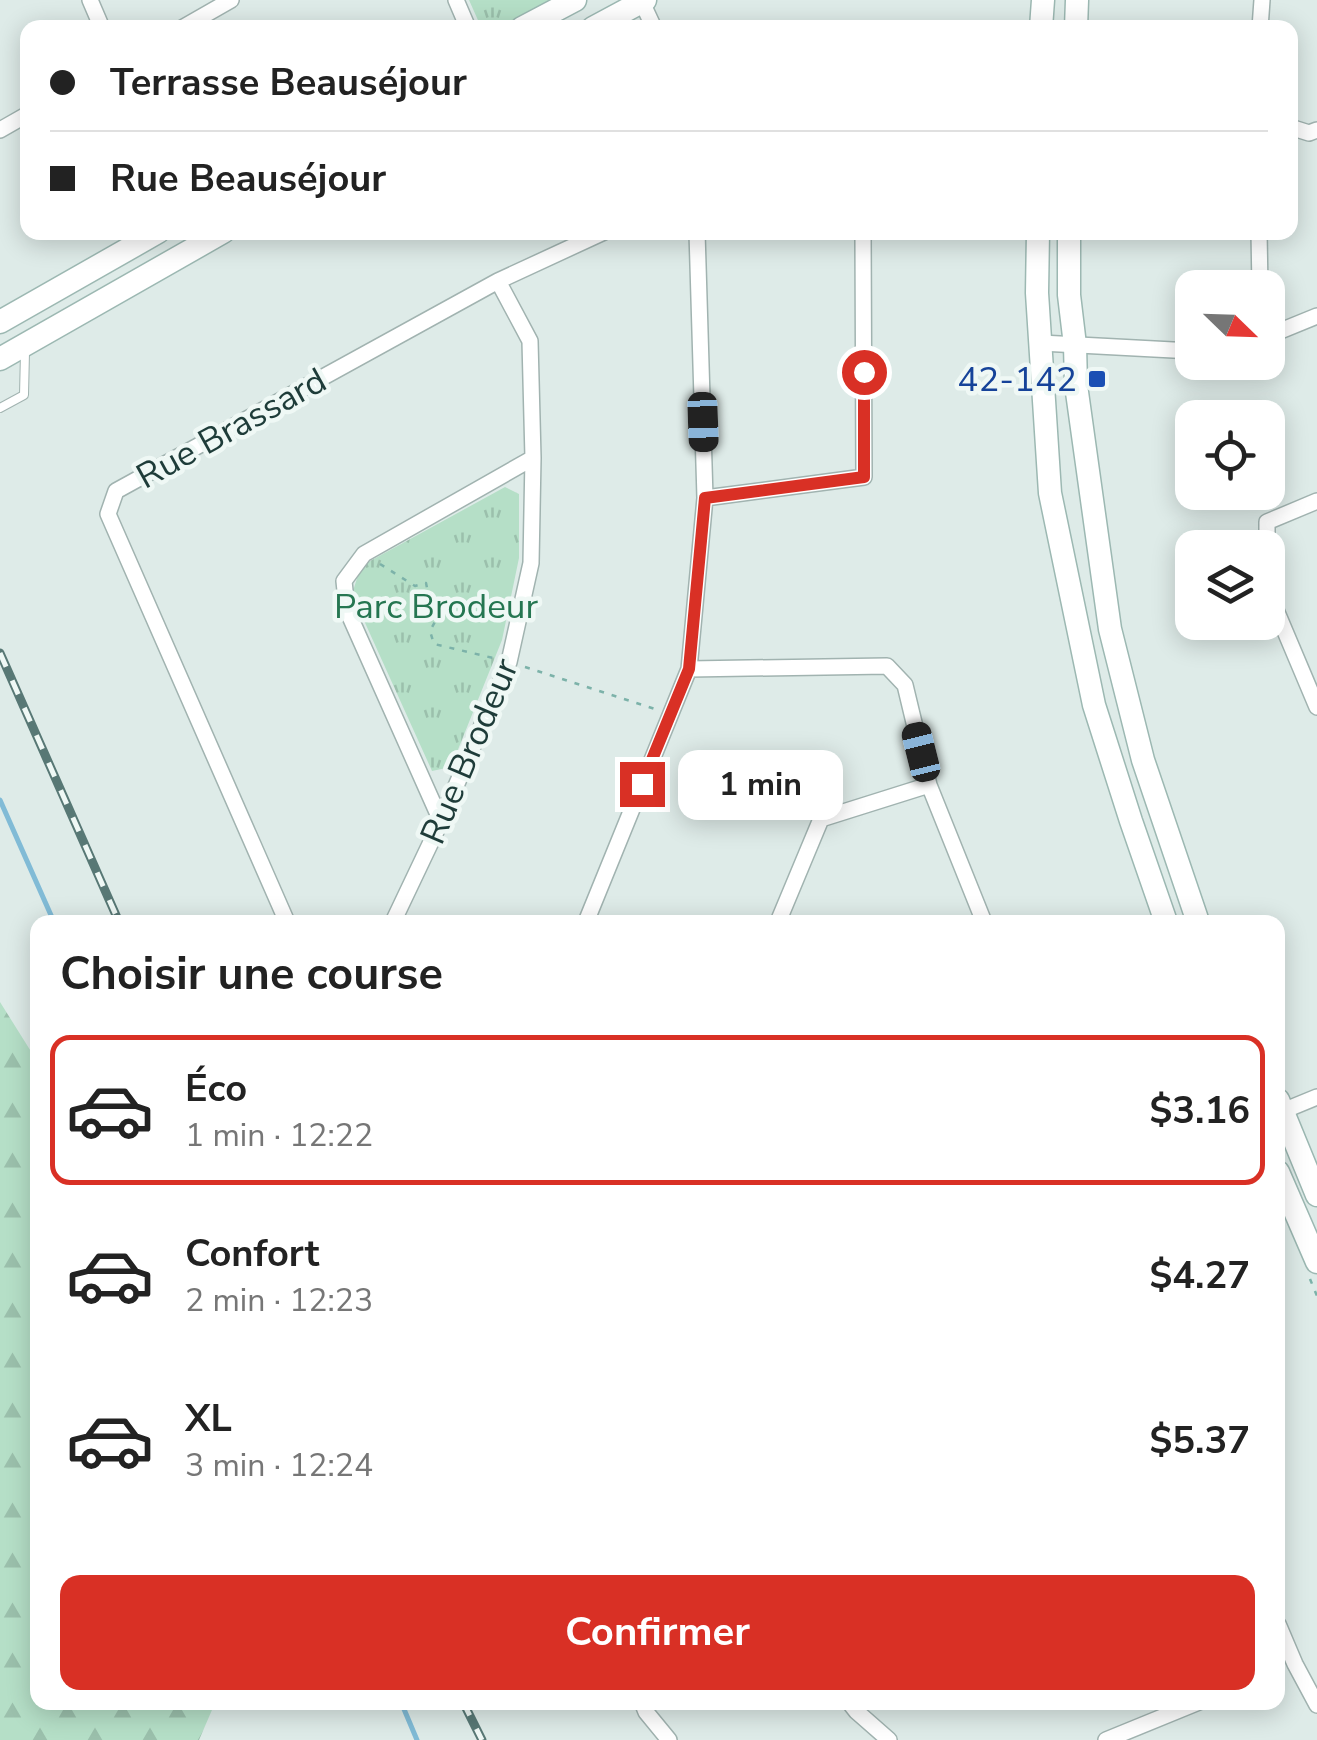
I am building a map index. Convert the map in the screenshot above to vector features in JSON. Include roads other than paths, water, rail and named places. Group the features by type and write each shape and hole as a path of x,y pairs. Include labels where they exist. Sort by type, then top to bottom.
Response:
{"main road":[{"path":"537,20 575,0"},
{"path":"609,20 643,1"},
{"path":"0,322 144,240"},
{"path":"0,359 209,240"},
{"path":"1038,240 1050,492 1094,704 1164,915"},
{"path":"1069,240 1076,385 1110,629 1143,760 1195,915"},
{"path":"28,306 34,339"},
{"path":"1285,1122 1317,1195"},
{"path":"1285,1188 1317,1262"}],"street":[{"path":"196,20 231,0"},
{"name":"Rue Brassard","path":"285,915 108,514 116,491 498,281 587,240"},
{"path":"589,915 689,669 705,498 698,240"},
{"path":"705,498 864,477 863,240"},
{"path":"1259,240 1260,270"},
{"name":"Rue Brodeur","path":"396,915 510,662 531,563 530,341 498,281"},
{"path":"1285,329 1317,316"},
{"path":"1041,343 1175,349"},
{"path":"441,820 347,610 344,580 364,554 532,458"},
{"path":"1268,530 1268,522 1317,501"},
{"path":"1285,632 1317,708"},
{"path":"689,669 887,666 905,685 930,785 981,915"},
{"path":"781,915 821,819 930,785"},
{"path":"1285,1106 1317,1096"},
{"path":"1285,1642 1317,1705"},
{"path":"1285,1667 1294,1664"},
{"path":"645,1710 669,1740"},
{"path":"855,1710 889,1740"},
{"path":"1106,1740 1179,1710"}],"lane":[{"path":"0,408 24,395 34,339"}],"waterway":[{"path":"0,800 51,915"},
{"path":"404,1710 417,1740"}],"railway":[{"path":"0,653 116,915"},
{"path":"467,1710 482,1740"}],"place":[{"name":"42-142","path":"1097,379"}],"park label":[{"name":"Parc Brodeur","path":"436,606"}]}
